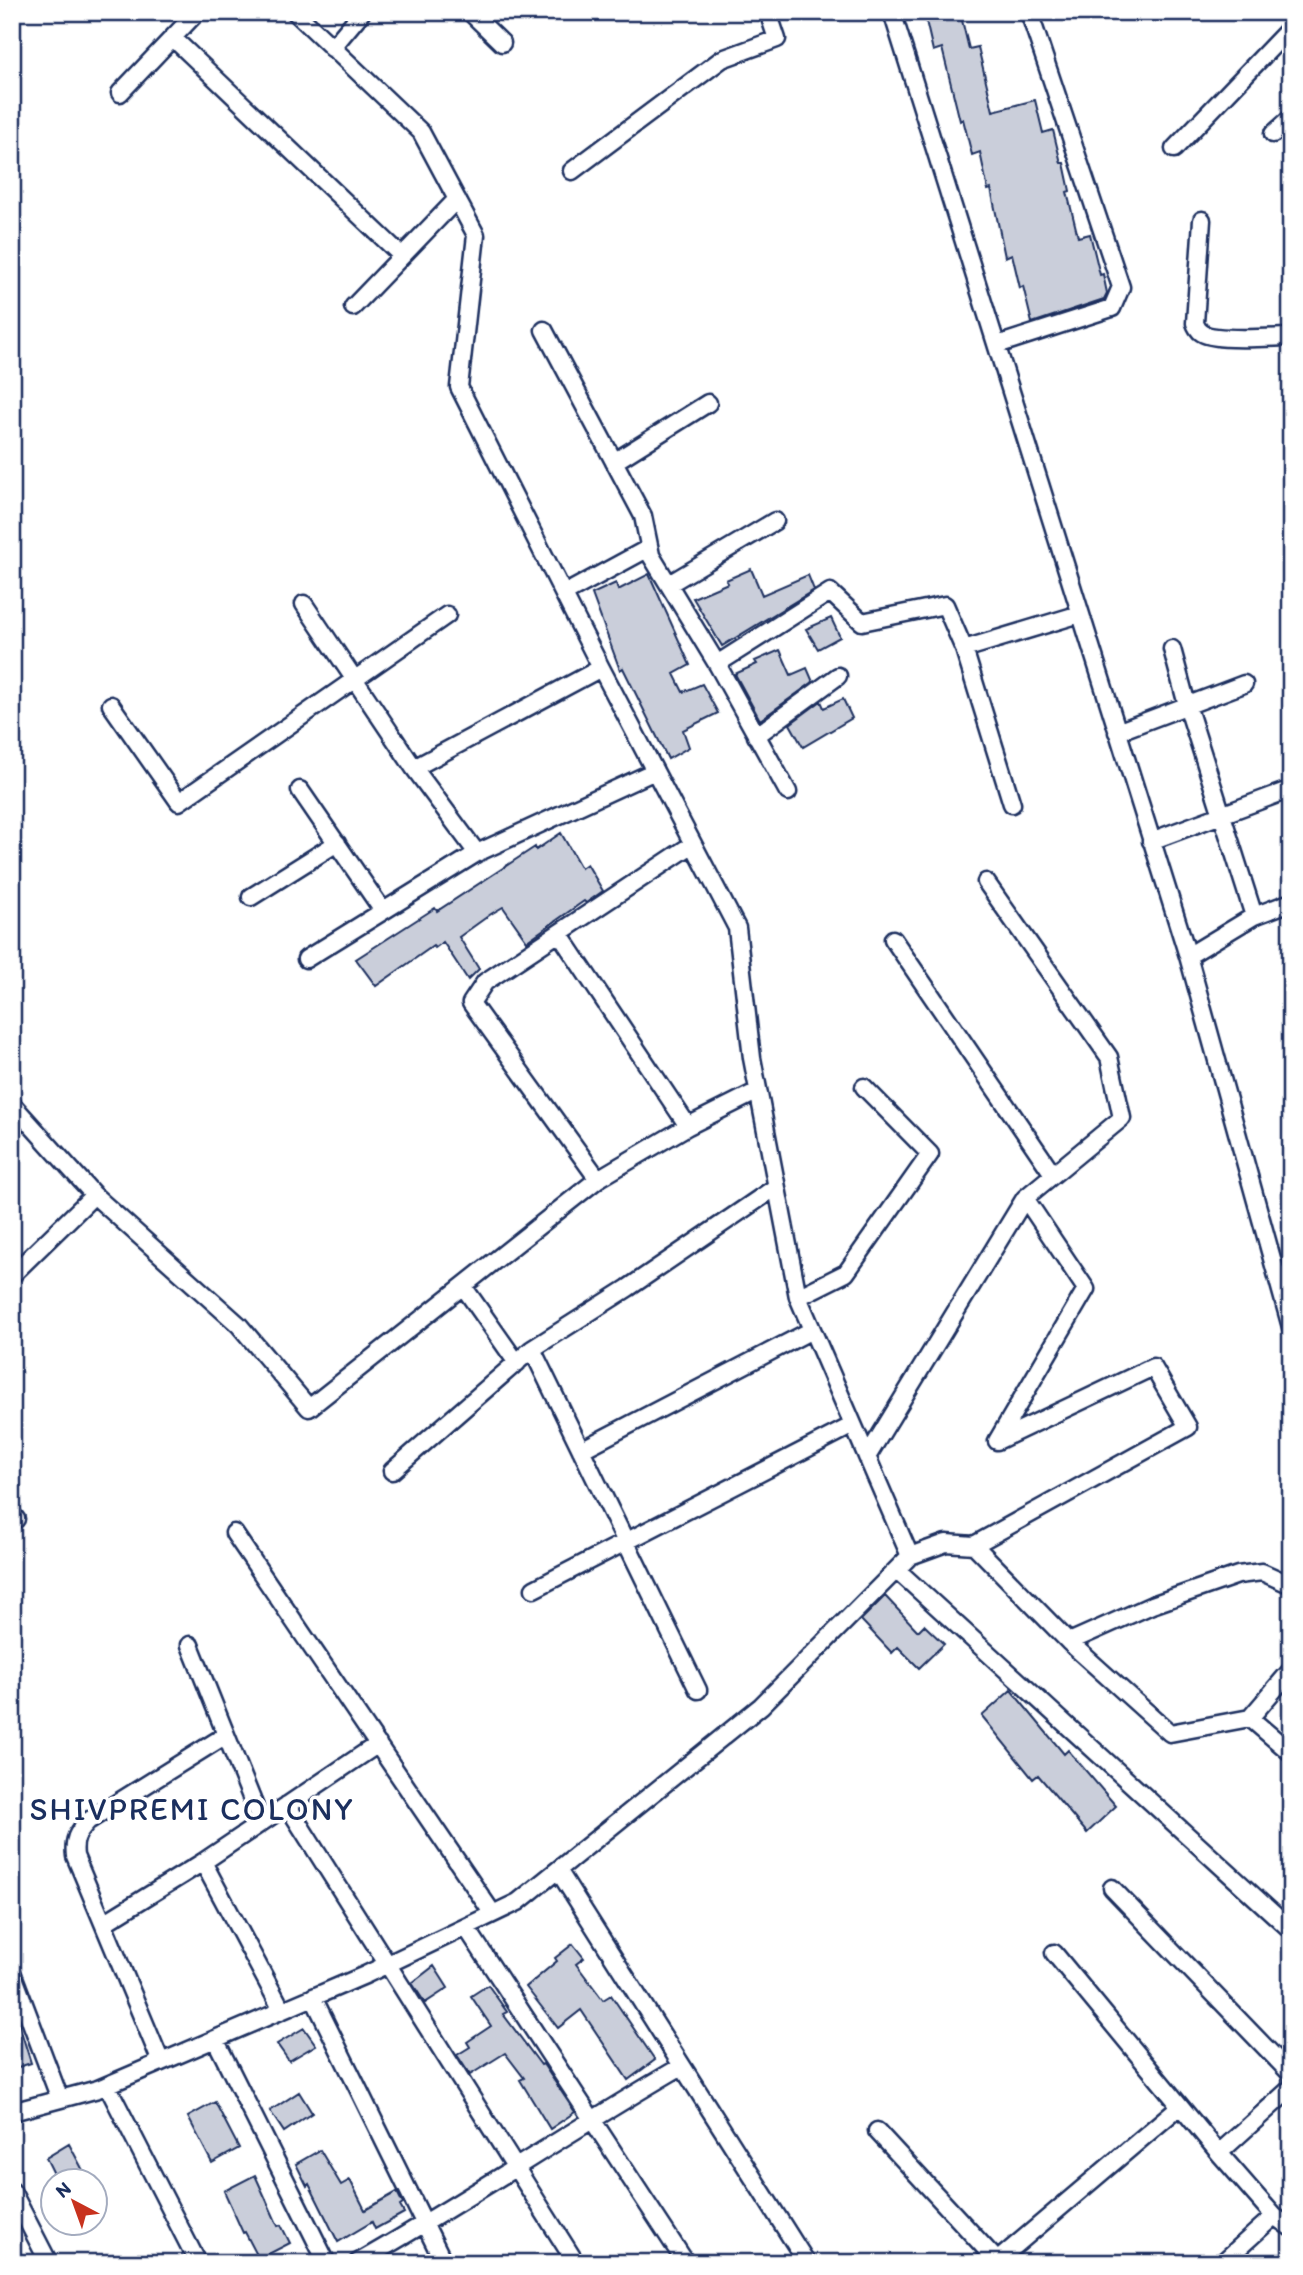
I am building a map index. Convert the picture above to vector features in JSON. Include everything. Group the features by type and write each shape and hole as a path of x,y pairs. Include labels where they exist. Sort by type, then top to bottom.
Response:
{"street":[{"path":"120,93 197,12"},
{"path":"295,12 421,132 476,235 459,387 601,668 737,928 752,1058 798,1297 910,1556"},
{"path":"332,48 362,12"},
{"path":"470,12 502,43"},
{"path":"572,171 722,59 777,39 768,12"},
{"path":"892,12 1188,956 1291,1327"},
{"path":"998,345 1112,308 1121,287 1029,12"},
{"path":"1174,149 1291,27"},
{"path":"173,38 402,256"},
{"path":"1273,134 1291,118"},
{"path":"353,307 457,199"},
{"path":"1202,220 1195,323 1199,332 1209,337 1221,338 1291,337"},
{"path":"544,330 643,516 651,555"},
{"path":"614,462 708,402"},
{"path":"668,584 775,522"},
{"path":"564,594 647,549 717,664 788,792"},
{"path":"717,664 830,592 862,622 945,605 964,649 1012,804"},
{"path":"304,604 414,768 477,853"},
{"path":"964,649 1080,614"},
{"path":"111,705 179,802 447,615"},
{"path":"1172,649 1187,705 1254,916"},
{"path":"414,768 601,668"},
{"path":"757,736 838,676"},
{"path":"1116,732 1244,684"},
{"path":"306,959 477,853 655,771"},
{"path":"300,790 383,911"},
{"path":"1151,841 1283,792"},
{"path":"251,897 337,843"},
{"path":"598,1179 471,1003 485,982 693,844"},
{"path":"867,1457 1025,1198 1122,1118 1109,1057 986,882"},
{"path":"1188,956 1254,916 1291,902"},
{"path":"559,933 688,1126"},
{"path":"893,939 1053,1174"},
{"path":"798,1297 846,1273 930,1154 864,1087"},
{"path":"12,1104 94,1195 239,1325 309,1408 598,1179 688,1126 758,1091"},
{"path":"392,1471 532,1349 628,1288 776,1187"},
{"path":"12,1275 94,1195"},
{"path":"12,2112 107,2085 388,1964 518,1902 761,1706 910,1556 946,1543 974,1545 1188,1427 1153,1367 997,1441 1086,1289 1025,1198"},
{"path":"463,1286 517,1363"},
{"path":"581,1450 812,1330"},
{"path":"532,1349 698,1690"},
{"path":"534,1589 853,1425"},
{"path":"234,1533 493,1914"},
{"path":"974,1545 1069,1642 1170,1733 1250,1718 1291,1670"},
{"path":"897,1570 1291,1930"},
{"path":"1069,1642 1152,1605 1238,1575 1262,1572 1291,1585"},
{"path":"191,1645 261,1822"},
{"path":"1250,1718 1291,1753"},
{"path":"161,2062 75,1856 74,1843 78,1832 88,1821 226,1735"},
{"path":"104,1923 203,1862 378,1744"},
{"path":"287,1805 576,2263"},
{"path":"203,1862 282,2010"},
{"path":"558,1870 807,2263"},
{"path":"1112,1888 1291,2074"},
{"path":"466,1927 686,2263"},
{"path":"1054,1953 1219,2153 1274,2216 1291,2228"},
{"path":"12,1972 60,2099"},
{"path":"313,1997 444,2263"},
{"path":"215,2039 327,2263"},
{"path":"358,2263 682,2066"},
{"path":"107,2085 198,2263"},
{"path":"1219,2153 1291,2088"},
{"path":"877,2131 998,2262 1180,2106"},
{"path":"12,2191 50,2263"},
{"path":"1222,2263 1274,2216"}],"building":[{"path":"924,12 960,12 969,49 978,47 993,111 1035,100 1043,133 1053,130 1061,163 1064,163 1070,191 1067,192 1078,237 1090,234 1100,275 1103,274 1107,293 1104,299 1032,323 1012,254 1005,257 991,189 988,190 980,152 972,155 963,119 960,121 942,48 933,51"},
{"path":"751,569 762,595 808,575 814,590 722,646 693,598 728,583 726,580"},
{"path":"649,574 690,665 674,674 683,692 702,684 718,713 683,730 689,747 668,759 623,668 620,670 592,594 616,583 618,590"},
{"path":"831,618 840,637 818,649 806,629"},
{"path":"780,650 791,675 807,668 813,682 760,720 735,674"},
{"path":"843,699 852,718 803,747 790,724 821,701 824,708"},
{"path":"561,833 581,868 587,864 603,891 527,941 503,907 491,914 459,937 479,969 468,980 443,942 435,948 433,946 376,986 356,959 435,908 437,911"},
{"path":"885,1596 918,1631 924,1625 944,1644 919,1668 898,1647 892,1653 861,1620"},
{"path":"1011,1690 1064,1754 1068,1750 1116,1806 1087,1833 1038,1775 1033,1779 982,1716"},
{"path":"573,1944 584,1958 576,1964 603,2000 611,1995 655,2060 628,2080 581,2010 558,2028 526,1987"},
{"path":"434,1966 448,1988 425,2003 412,1983"},
{"path":"488,1985 507,2012 503,2014 541,2065 543,2064 575,2112 550,2129 520,2080 524,2078 505,2053 470,2075 457,2055 470,2047 467,2042 491,2026 471,1996"},
{"path":"16,2015 31,2063 12,2069 12,2016"},
{"path":"304,2028 316,2045 289,2061 277,2044"},
{"path":"299,2092 312,2113 284,2132 270,2111"},
{"path":"215,2102 239,2148 212,2163 188,2117"},
{"path":"69,2144 81,2166 50,2166 46,2158"},
{"path":"320,2150 341,2185 350,2180 365,2210 397,2192 404,2213 375,2229 372,2222 338,2242 296,2164"},
{"path":"255,2175 278,2226 281,2225 290,2243 259,2259 245,2232 243,2233 224,2191"}],"district":[{"name":"SHIVPREMI COLONY","path":"192,1809"}]}
